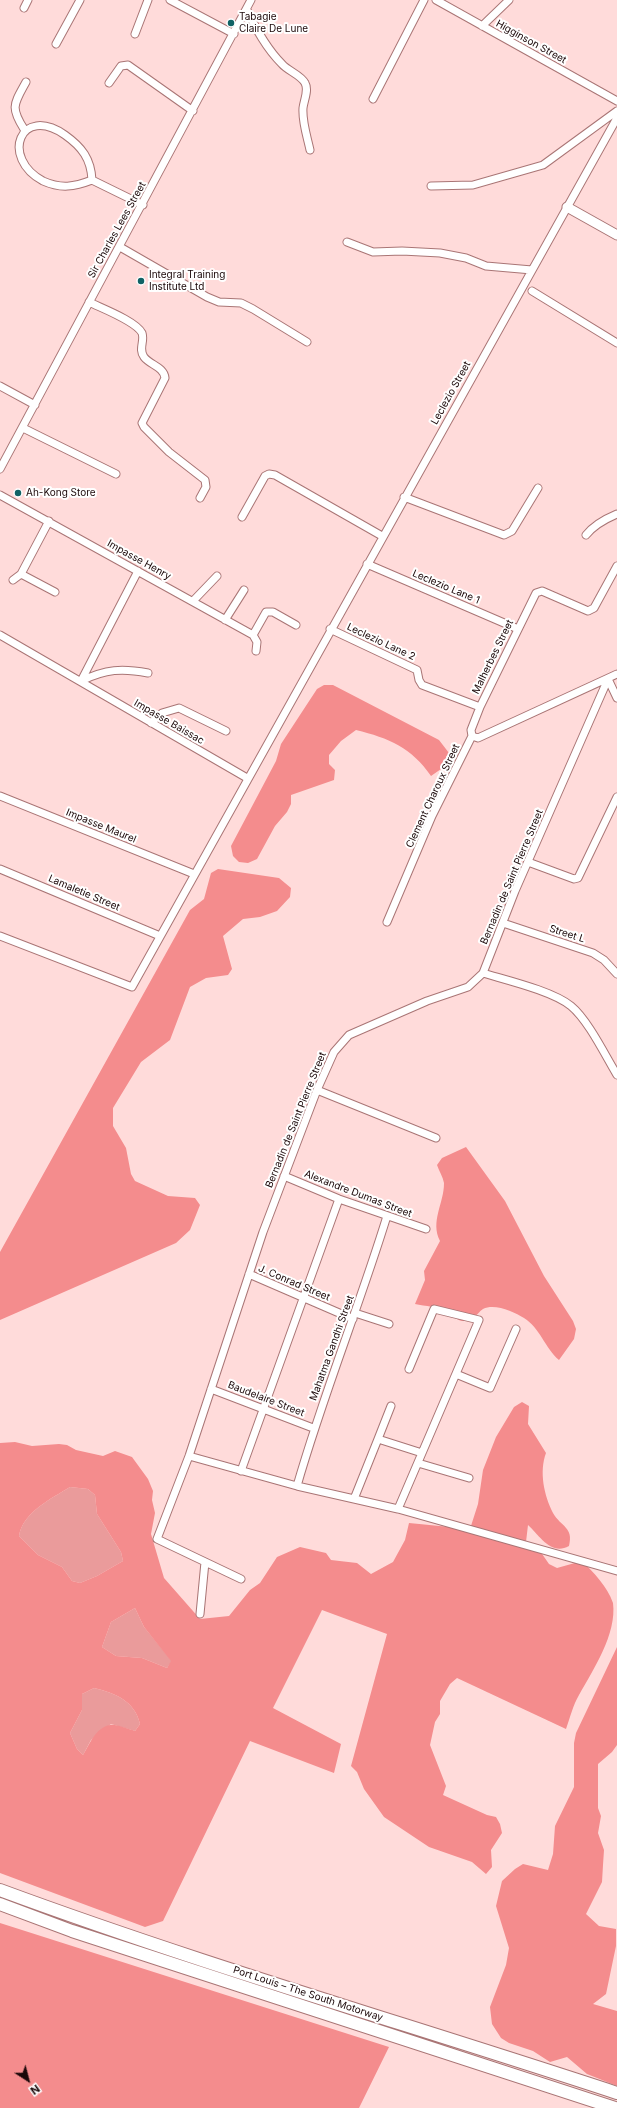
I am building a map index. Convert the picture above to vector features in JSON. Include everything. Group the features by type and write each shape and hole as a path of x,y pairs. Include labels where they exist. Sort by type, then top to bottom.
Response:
{"highway":[{"name":"Port Louis – The South Motorway","path":"0,1890 74,1917 309,1995 617,2093"},
{"name":"Port Louis – The South Motorway","path":"0,1904 72,1931 615,2108"}],"street":[{"path":"24,8 28,0"},
{"path":"56,44 80,0"},
{"path":"135,34 148,0"},
{"path":"170,0 234,34"},
{"name":"Sir Charles Lees Street","path":"0,469 252,0"},
{"path":"373,99 424,0"},
{"name":"Higginson Street","path":"436,0 617,101"},
{"path":"482,26 509,0"},
{"path":"246,10 273,55 283,66 305,83 307,88 303,108 304,124 310,150"},
{"path":"109,83 121,66 128,65 193,110"},
{"path":"24,130 15,116 14,103 26,82"},
{"path":"431,186 473,185 543,165 617,111"},
{"name":"Leclezio Street","path":"0,936 132,987 303,677 617,118"},
{"path":"92,180 91,166 87,157 74,142 57,130 43,125 34,126 24,130 17,137 15,155 20,166 26,172 55,186 79,185 92,180 143,205"},
{"path":"567,207 617,235"},
{"path":"347,242 373,252 402,250 434,252 466,258 486,266 532,270"},
{"path":"120,247 207,297 219,302 241,303 254,309 307,342"},
{"path":"532,291 617,343"},
{"path":"89,302 135,325 141,332 144,339 141,350 142,355 162,370 165,378 142,422 144,427 169,452 205,480 206,487 200,498"},
{"path":"0,386 35,405"},
{"path":"23,428 116,474"},
{"path":"242,517 265,476 269,474 274,475 382,536"},
{"path":"404,497 504,535 512,531 538,488"},
{"name":"Impasse Henry","path":"0,495 253,635"},
{"path":"586,535 592,528 605,519 617,514"},
{"path":"13,580 21,574 49,521"},
{"name":"Leclezio Lane 1","path":"367,564 518,629"},
{"name":"Malherbes Street","path":"472,736 471,730 480,707 536,593 542,591 588,611 594,608 617,566"},
{"path":"81,681 138,571"},
{"path":"21,574 55,592"},
{"path":"193,601 217,576"},
{"path":"225,620 244,590"},
{"path":"256,651 257,642 253,635 266,612 272,612 296,625"},
{"name":"Leclezio Lane 2","path":"330,629 417,670 419,680 422,685 480,707"},
{"name":"Impasse Baissac","path":"0,635 247,778"},
{"path":"81,681 94,675 125,669 148,673"},
{"name":"Clement Charoux Street","path":"387,922 432,816 472,736 478,738 617,674"},
{"path":"608,679 617,698"},
{"name":"Bernadin de Saint Pierre Street","path":"205,1562 157,1538 188,1456 249,1274 284,1176 317,1090 334,1052 349,1035 427,1001 468,987 482,973 528,862 608,679"},
{"path":"151,723 162,714 179,708 226,732"},
{"name":"Impasse Maurel","path":"0,796 194,874"},
{"path":"528,862 574,879 578,878 617,797"},
{"name":"Lamaletie Street","path":"0,869 160,936"},
{"name":"Street L","path":"503,923 593,953 604,960 617,974"},
{"path":"482,973 554,996 570,1005 579,1014 617,1075"},
{"path":"317,1090 436,1138"},
{"name":"Alexandre Dumas Street","path":"284,1176 387,1216 426,1229"},
{"path":"241,1471 262,1408 339,1198"},
{"name":"Mahatma Gandhi Street","path":"297,1486 313,1428 354,1316 387,1216"},
{"name":"J. Conrad Street","path":"249,1274 303,1297 354,1316 389,1324"},
{"path":"398,1510 479,1320 434,1308 409,1369"},
{"path":"456,1374 490,1388 516,1329"},
{"name":"Baudelaire Street","path":"211,1388 313,1428"},
{"path":"354,1499 391,1406"},
{"path":"378,1439 422,1453"},
{"path":"188,1456 297,1486 398,1510 617,1571"},
{"path":"418,1463 469,1478"},
{"path":"200,1614 205,1562 241,1579"}],"shaded area":[{"path":"324,685 333,685 439,740 449,753 441,769 431,776 424,766 408,751 389,741 356,730 341,741 329,755 329,764 335,770 334,780 291,795 291,804 287,812 275,826 257,859 248,863 239,862 233,856 231,846 276,761 281,744 317,689"},
{"path":"218,869 279,878 291,888 290,897 277,911 260,917 243,919 223,936 232,969 228,975 206,978 190,987 170,1040 141,1062 113,1108 113,1126 126,1148 131,1174 135,1181 168,1196 195,1198 200,1205 190,1230 176,1243 0,1320 0,1252 190,910 204,899 211,873"},
{"path":"466,1147 505,1201 544,1276 573,1321 576,1329 574,1339 559,1360 530,1322 510,1311 488,1307 483,1309 472,1319 461,1321 444,1310 415,1304 425,1280 424,1271 440,1241 436,1226 444,1183 437,1165 442,1158"},
{"path":"522,1402 529,1406 528,1424 546,1453 543,1476 547,1499 556,1518 566,1528 570,1535 569,1546 563,1548 551,1547 528,1525 526,1542 540,1551 549,1564 557,1568 582,1561 604,1585 613,1603 613,1615 608,1639 597,1663 573,1707 566,1729 457,1678 450,1684 440,1701 440,1714 435,1722 430,1745 446,1786 443,1795 487,1815 496,1817 500,1824 502,1833 491,1850 492,1867 486,1874 472,1862 429,1847 384,1817 364,1789 357,1772 351,1766 387,1634 322,1610 273,1708 341,1744 334,1773 250,1741 163,1921 145,1927 0,1873 0,1443 15,1442 32,1446 59,1444 67,1445 76,1450 103,1456 115,1451 132,1457 148,1479 153,1491 152,1500 155,1513 151,1534 164,1578 200,1619 229,1616 250,1590 260,1583 277,1557 300,1547 326,1553 331,1560 357,1563 371,1574 393,1562 405,1540 409,1523 470,1529 478,1504 483,1470 496,1437 514,1407","holes":["70,1487 88,1489 95,1495 97,1514 121,1552 123,1561 97,1576 80,1583 72,1581 62,1567 38,1555 19,1536 22,1527 32,1513 47,1501","135,1608 144,1627 171,1661 167,1668 142,1658 116,1656 102,1647 111,1622","94,1688 109,1692 123,1699 134,1709 140,1724 135,1731 116,1725 105,1726 97,1733 83,1755 77,1749 70,1733 82,1710 82,1694"]},
{"path":"70,1487 88,1489 95,1495 97,1514 121,1552 123,1561 97,1576 80,1583 72,1581 62,1567 38,1555 19,1536 22,1527 32,1513 47,1501"},
{"path":"135,1608 144,1627 172,1661 167,1668 142,1658 116,1656 102,1647 111,1622"},
{"path":"617,1647 617,1745 612,1752 598,1764 598,1808 601,1816 598,1833 604,1850 602,1882 586,1914 599,1926 616,1929 616,1946 606,1994 593,2004 617,2011 617,2086 587,2074 567,2057 550,2062 533,2051 509,2043 501,2038 492,2024 490,2007 506,1965 509,1948 496,1906 502,1881 523,1864 548,1870 553,1854 555,1826 574,1787 574,1743 576,1733"},
{"path":"94,1688 109,1692 123,1699 134,1709 140,1724 135,1731 111,1724 91,1740 83,1755 77,1749 70,1733 82,1710 82,1694"},
{"path":"0,1923 389,2047 359,2108 0,2108"}],"place":[{"name":"Tabagie Claire De Lune","path":"231,23"},
{"name":"Integral Training Institute Ltd","path":"141,281"},
{"name":"Ah-Kong Store","path":"18,493"}]}
